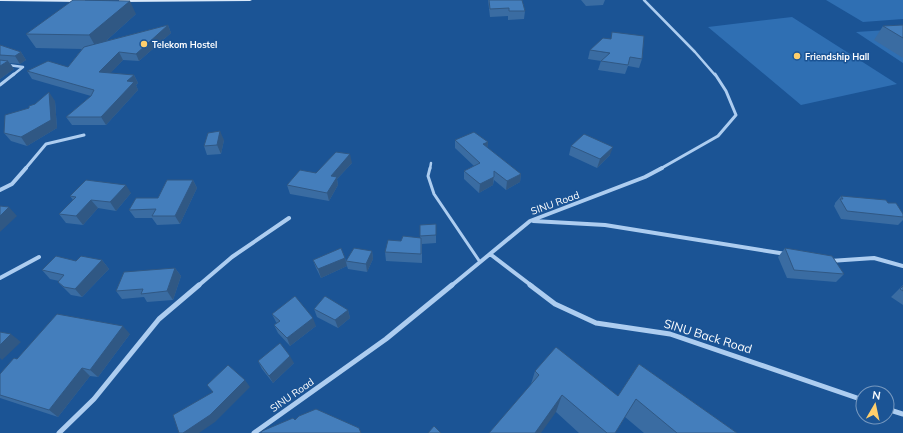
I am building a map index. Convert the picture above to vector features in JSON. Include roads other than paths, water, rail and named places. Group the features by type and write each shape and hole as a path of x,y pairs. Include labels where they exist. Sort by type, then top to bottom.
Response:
{"main road":[{"path":"0,0 92,1"},
{"path":"116,1 250,0"}],"street":[{"name":"SINU Road","path":"254,433 386,339 530,221 645,177 718,136 736,115 729,95 722,83 644,0"},
{"path":"0,64 23,66 0,85"},
{"path":"0,190 12,184 46,144 84,135"},
{"path":"60,433 94,399 159,319 232,257 289,218"},
{"path":"530,221 605,225 794,256"},
{"name":"SINU Back Road","path":"490,254 555,304 596,323 670,334 855,397"},
{"path":"0,278 39,257"},
{"path":"825,261 874,258 903,266"}],"lane":[{"path":"431,163 428,176 434,194 480,262"}],"place":[{"name":"Telekom Hostel","path":"144,44"},
{"name":"Friendship Hall","path":"797,56"}]}
